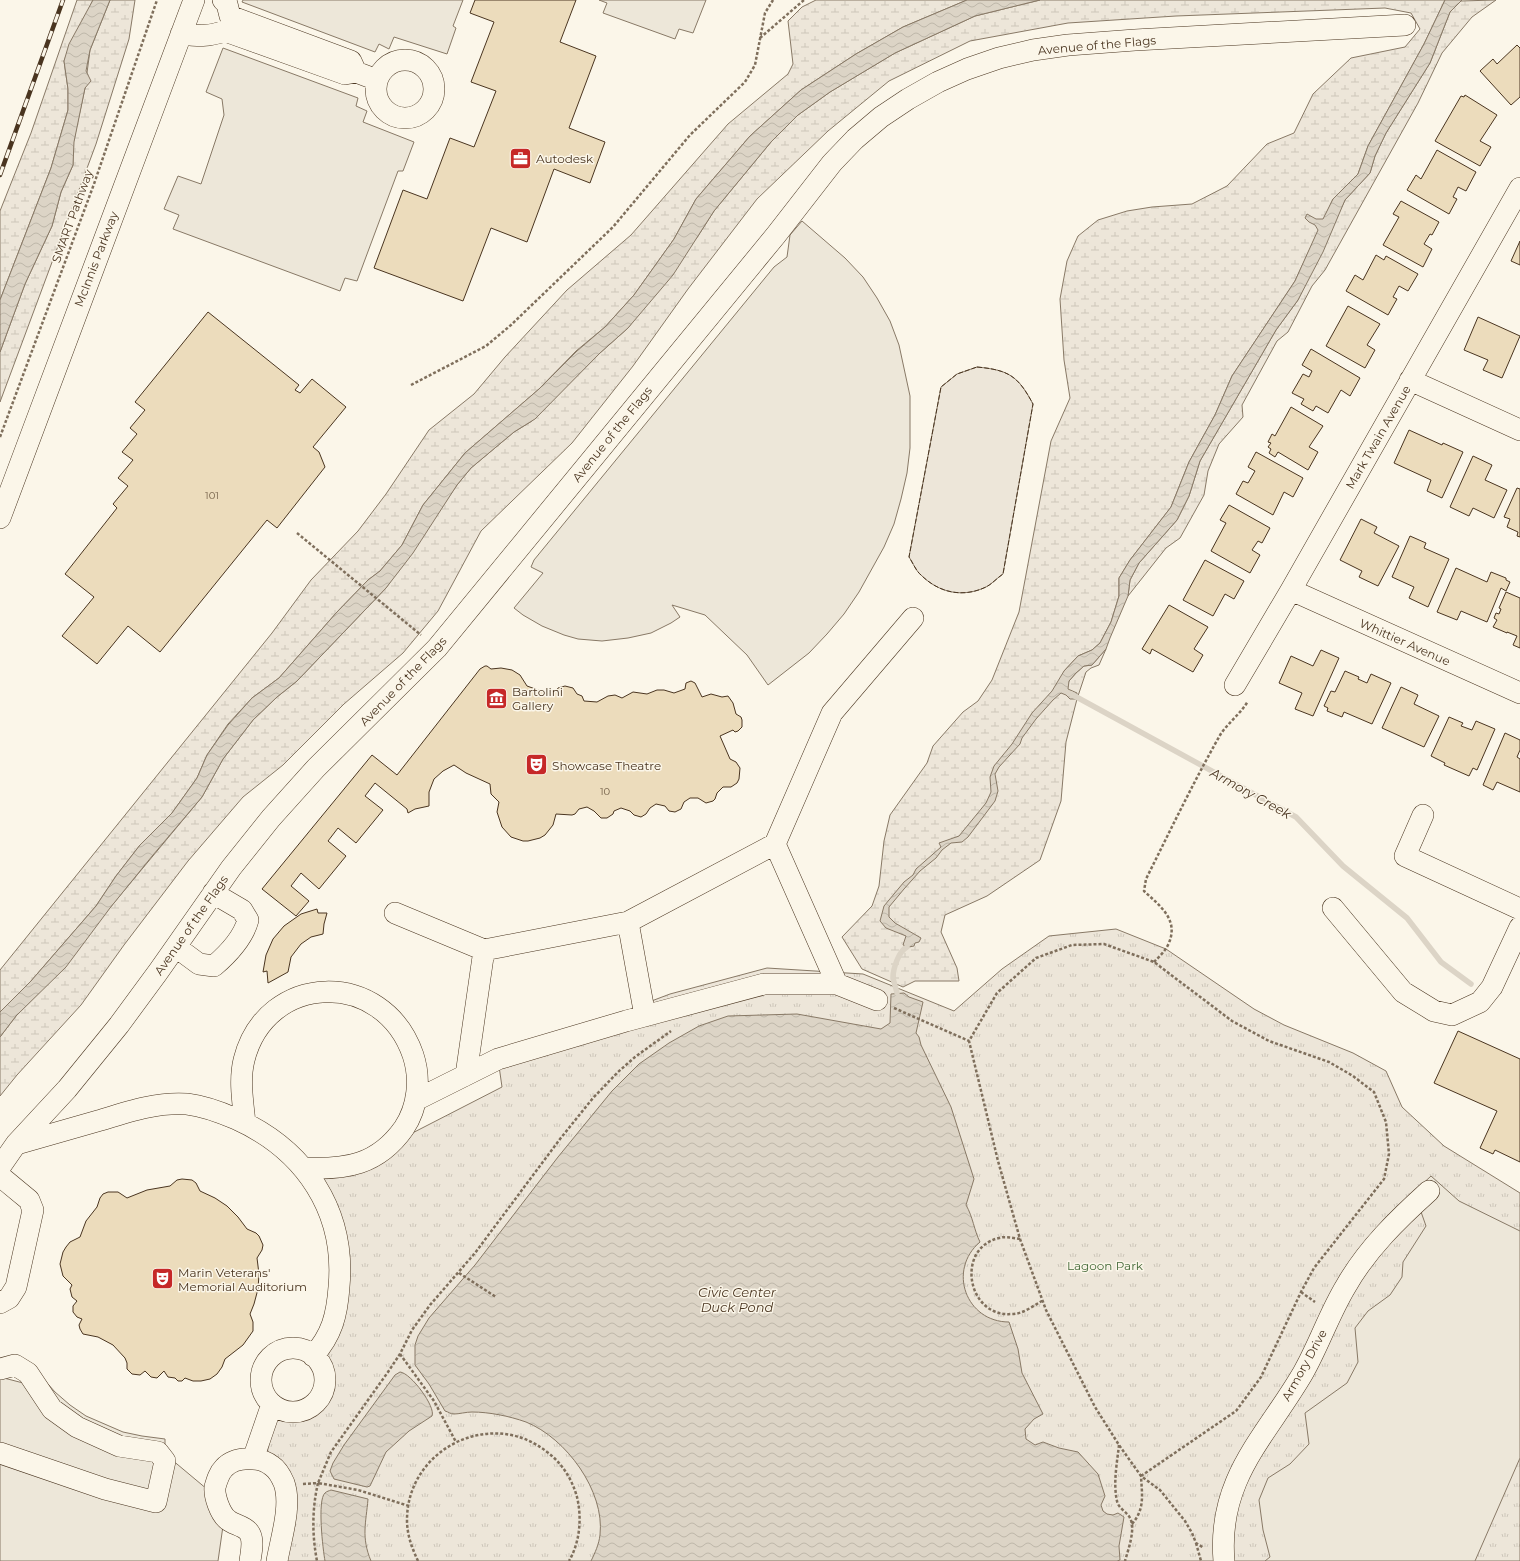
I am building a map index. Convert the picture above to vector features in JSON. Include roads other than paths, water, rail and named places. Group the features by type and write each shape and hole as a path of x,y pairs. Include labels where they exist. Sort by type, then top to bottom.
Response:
{"street":[{"name":"McInnis Parkway","path":"0,518 194,0"},
{"path":"181,34 201,37 213,35 226,16 346,74 356,72 376,80"},
{"name":"Avenue of the Flags","path":"0,1167 16,1144 67,1089 140,997 250,844 293,792 437,648 793,214 832,163 855,139 881,117 908,99 938,82 967,69 999,58 1033,50 1101,42 1405,25"},
{"name":"Mark Twain Avenue","path":"1242,691 1291,590 1520,188"},
{"path":"1410,380 1520,430"},
{"name":"Whittier Avenue","path":"1291,590 1520,693"},
{"path":"395,913 484,950 628,922 775,844 832,713 913,618"},
{"path":"1423,815 1405,856 1520,909"},
{"path":"775,844 837,984"},
{"path":"176,947 199,964 214,966 225,957 245,932 248,920 242,910 214,893"},
{"path":"1332,908 1403,992 1434,1011 1452,1015 1480,1002 1488,992 1496,979 1520,927"},
{"path":"628,922 645,1016"},
{"path":"466,1075 484,950"},
{"path":"416,1100 498,1059 645,1016 764,984 837,984 877,1000"},
{"path":"245,1123 242,1100 242,1073 244,1060 253,1037 261,1024 281,1006 305,996 319,993 346,993 359,997 379,1007 396,1023 404,1034 416,1062 418,1075 416,1100 407,1123 391,1144 379,1154 366,1161 351,1166 335,1168 303,1168"},
{"path":"16,1144 132,1110 161,1105 180,1104 198,1106 227,1115 245,1123 279,1144 303,1168 316,1186 327,1207 336,1236 340,1268 339,1294 334,1322 325,1341 313,1356"},
{"path":"0,1176 29,1200 33,1210 16,1287 9,1298 0,1304"},
{"name":"Armory Drive","path":"1224,1560 1223,1529 1227,1506 1236,1482 1250,1453 1303,1372 1319,1342 1339,1298 1355,1271 1382,1236 1429,1190"},
{"path":"290,1349 302,1350 313,1356 323,1370 324,1378 321,1394 316,1401 311,1406 295,1412 279,1409 272,1404 262,1391 261,1383 262,1370 268,1360 275,1354 290,1349"},
{"path":"0,1368 15,1365 28,1373 52,1409 77,1427 119,1446 158,1452 165,1461 156,1502 105,1489 0,1453"},
{"path":"253,1459 272,1404"},
{"path":"250,1561 251,1535 248,1530 227,1520 215,1497 215,1488 219,1474 224,1467 231,1462 245,1459 264,1461 271,1465 277,1470 284,1485 287,1502 277,1561"}],"water":[{"path":"93,0 110,0 90,50 86,71 91,81 85,88 74,142 73,165 61,192 52,226 25,284 0,352 0,300 51,168 68,110 68,89 64,61 69,44"},
{"path":"967,0 1040,0 975,16 895,53 830,92 798,115 771,142 714,211 673,275 628,328 600,353 535,419 514,432 471,468 457,485 413,553 386,588 297,681 277,697 253,720 223,759 202,797 110,908 66,967 16,1016 0,1037 0,1012 31,981 96,906 116,876 140,845 172,813 197,778 207,755 228,725 252,698 279,678 337,612 368,580 380,571 402,545 423,505 465,453 539,389 577,351 605,327 634,295 674,239 696,199 750,136 801,90 856,54 903,27"},
{"path":"1445,0 1462,0 1450,12 1430,63 1386,133 1375,156 1370,173 1345,200 1323,252 1298,300 1276,330 1200,461 1189,496 1177,520 1139,563 1130,580 1128,596 1106,649 1092,665 1084,666 1069,681 1068,689 1077,693 1077,699 1070,699 1061,693 1053,700 1036,719 1022,738 1020,744 999,767 995,774 998,791 995,801 968,837 962,842 951,843 942,850 936,858 920,871 889,907 889,917 895,923 921,938 919,942 915,943 914,946 909,947 903,945 906,936 886,928 880,921 884,906 904,882 913,875 916,869 941,847 939,843 959,836 986,803 991,792 990,777 994,766 1012,744 1032,713 1052,691 1064,671 1078,656 1092,650 1100,643 1111,622 1119,596 1119,578 1130,560 1171,507 1189,462 1215,415 1232,376 1295,281 1318,230 1315,225 1305,218 1307,214 1316,219 1323,219 1333,199 1358,174 1368,146 1424,44"},
{"name":"Civic Center Duck Pond","path":"904,993 909,997 923,1002 916,1033 951,1107 974,1179 966,1205 980,1242 970,1253 965,1266 963,1280 966,1292 972,1304 982,1313 994,1320 1009,1322 1018,1349 1022,1373 1043,1414 1034,1419 1025,1429 1026,1439 1035,1445 1043,1442 1059,1448 1078,1452 1098,1474 1105,1496 1101,1505 1103,1511 1107,1514 1113,1515 1118,1513 1124,1517 1119,1546 1120,1560 591,1561 597,1548 600,1535 600,1518 596,1501 580,1468 555,1440 526,1422 506,1416 479,1412 451,1414 445,1411 429,1384 415,1365 415,1345 418,1336 429,1318 475,1265 558,1157 612,1091 639,1064 669,1043 699,1026 728,1016 797,1014 881,1029 890,1023 891,994"},
{"path":"400,1372 410,1378 422,1391 430,1405 432,1416 409,1431 386,1452 370,1486 367,1487 334,1479 330,1471 344,1445 395,1375"},
{"path":"331,1490 368,1499 365,1537 371,1561 325,1561 321,1526 321,1505 325,1493"}],"waterway":[{"name":"Armory Creek","path":"1071,694 1296,817 1343,866 1407,918 1441,962 1471,984"},
{"path":"897,993 893,978 894,970 901,952 907,947"}],"railway":[{"path":"0,175 63,0"}],"place":[{"name":"Autodesk","path":"521,158"},
{"name":"Bartolini Gallery","path":"497,698"},
{"name":"Showcase Theatre","path":"537,765"},
{"name":"Marin Veterans' Memorial Auditorium","path":"162,1279"}],"park label":[{"name":"Lagoon Park","path":"1105,1265"}]}
